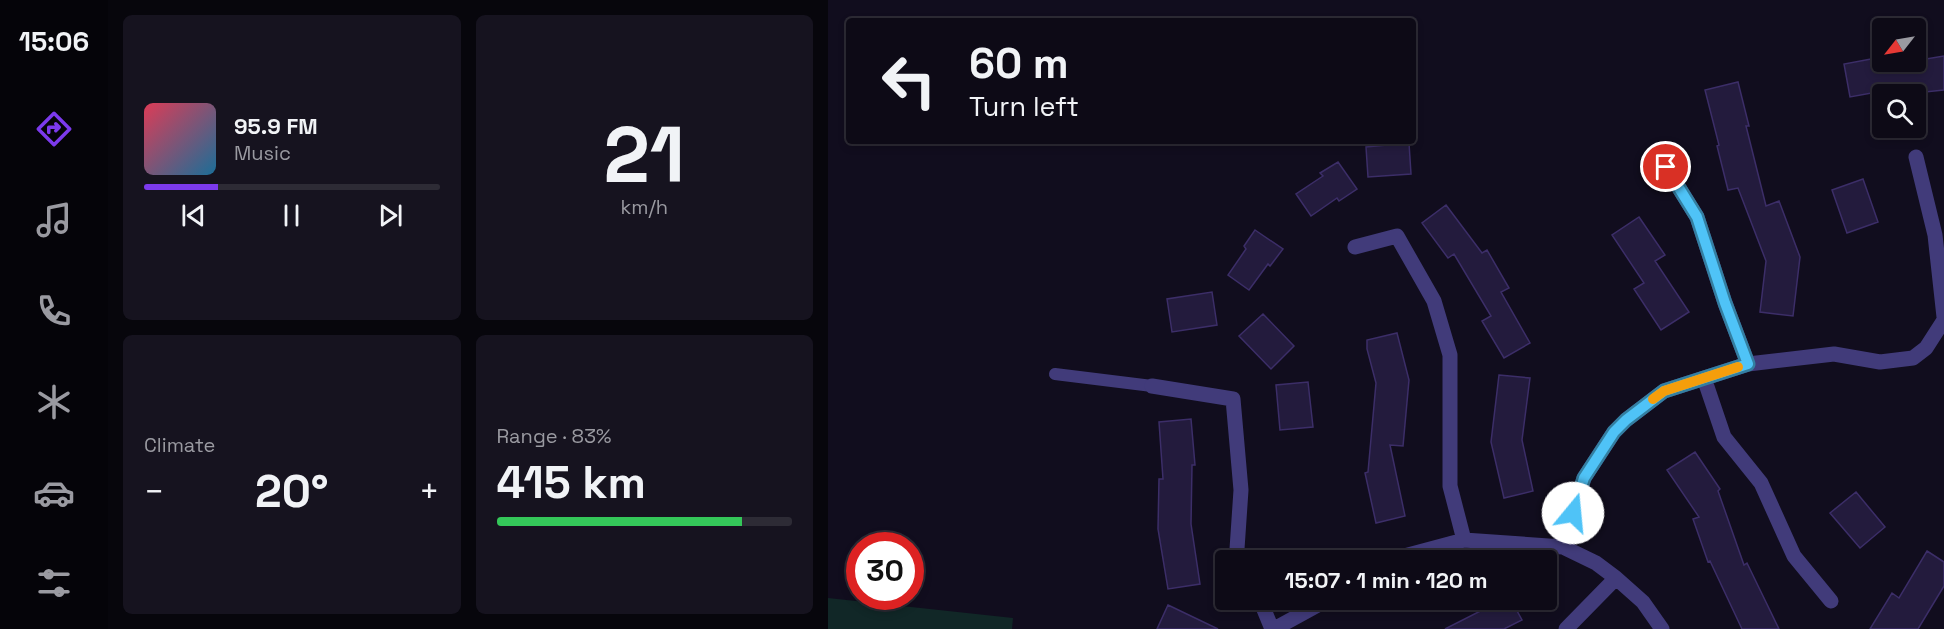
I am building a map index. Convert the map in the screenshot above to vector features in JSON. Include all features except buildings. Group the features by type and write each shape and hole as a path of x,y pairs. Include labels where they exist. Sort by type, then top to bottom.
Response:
{"street":[{"path":"1563,547 1584,478 1614,432 1664,391 1748,364 1834,354 1880,362 1913,358 1926,348 1944,319 1935,235 1916,157"},
{"path":"1666,167 1697,217 1748,364"},
{"path":"1355,247 1397,236 1434,301 1450,355 1450,486 1464,540"},
{"path":"1704,378 1724,437 1761,483 1794,556 1831,601"},
{"path":"1152,386 1233,399 1241,490 1238,550"},
{"path":"1427,550 1464,540 1563,547 1596,562 1616,578 1643,602 1662,629"},
{"path":"1566,629 1616,578"},
{"path":"1264,610 1273,629 1308,610"}],"lane":[{"path":"1055,374 1152,386"}],"green space":[{"path":"828,598 846,600 846,610 924,608 1013,618 1012,629 828,629"}],"slow traffic":[{"path":"1653,399 1664,391 1738,367"}],"route":[{"path":"1573,513 1584,478 1614,432 1626,420 1664,391 1748,364 1697,217 1666,167"}]}
